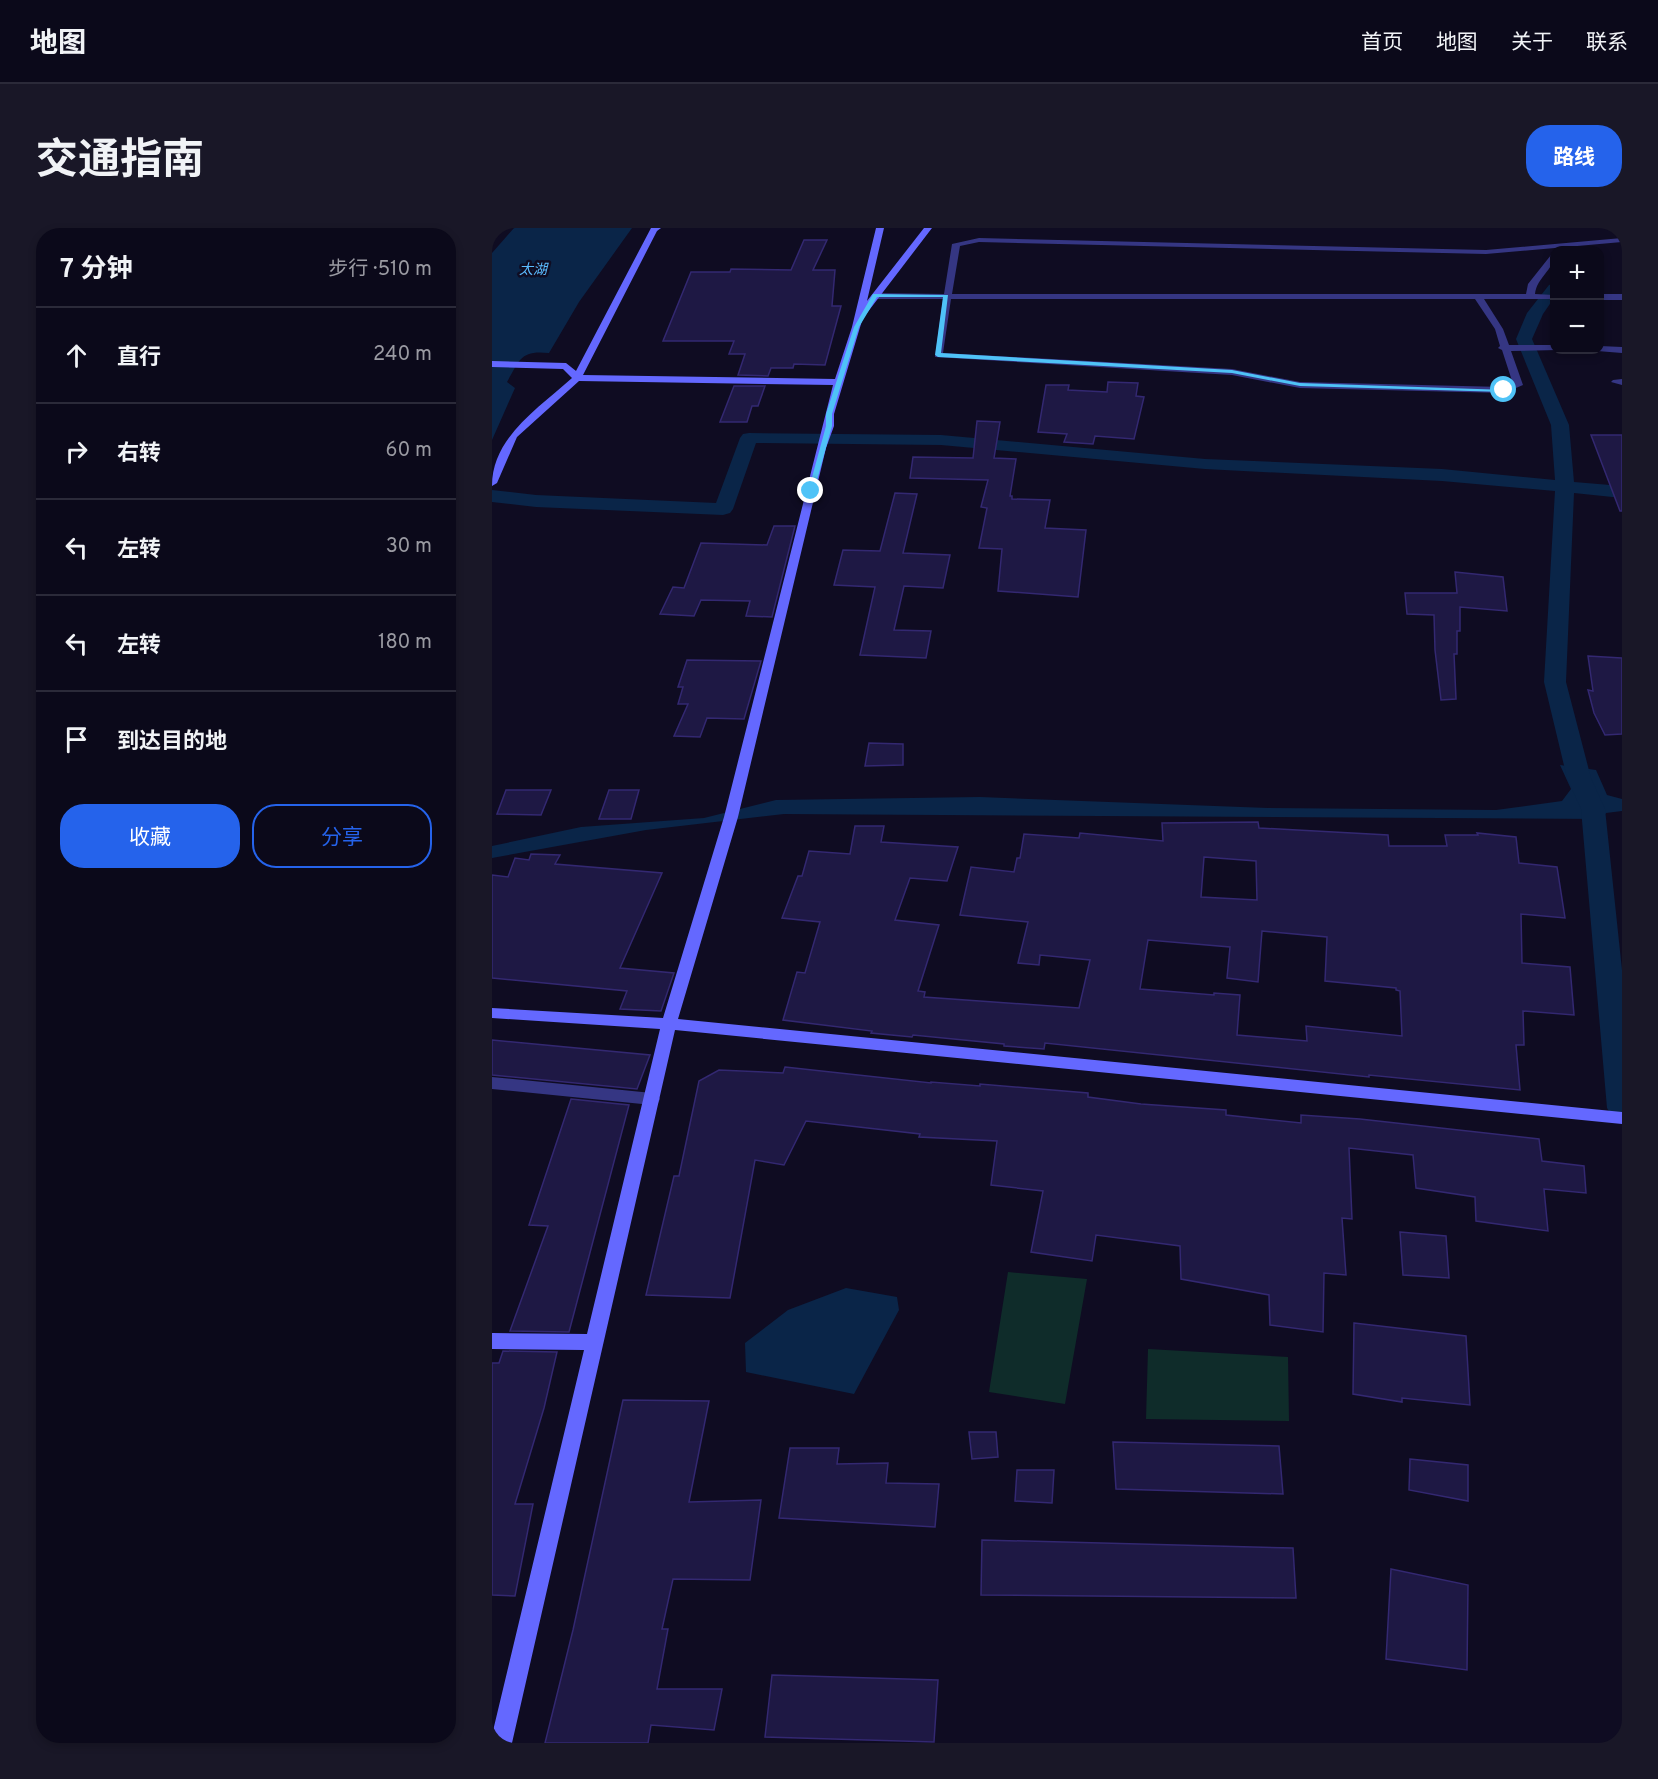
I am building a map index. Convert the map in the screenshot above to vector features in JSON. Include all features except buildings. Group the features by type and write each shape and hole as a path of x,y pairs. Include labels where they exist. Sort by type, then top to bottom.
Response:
{"street":[{"path":"492,483 513,436 578,378 654,229 657,228"},
{"path":"501,1743 669,1024 731,817 821,448 829,426 829,414 856,327 880,228"},
{"path":"856,327 875,296 928,228"},
{"path":"1541,235 1555,246"},
{"path":"1478,297 1499,329 1503,348 1518,385 1504,390 1300,385 1232,372 938,355 956,244 979,240 1486,252 1550,247"},
{"path":"1567,246 1621,241"},
{"path":"1530,297 1532,284 1550,262"},
{"path":"875,296 1550,297"},
{"path":"1604,297 1622,297"},
{"path":"1503,348 1550,348"},
{"path":"1604,349 1622,350"},
{"path":"492,364 566,366 578,378 839,382"},
{"path":"492,1013 669,1024 1622,1118"},
{"path":"492,1083 652,1099"},
{"path":"492,1341 595,1342"}],"green space":[{"path":"1008,1272 1087,1279 1065,1404 989,1392"},
{"path":"1148,1349 1288,1357 1289,1421 1146,1419"}],"water":[{"name":"太湖","path":"514,228 632,228 579,302 549,353 532,353 519,362 507,382 515,388 492,440 492,253"},
{"path":"1560,765 1596,770 1607,795 1622,799 1622,811 1606,813 1602,819 784,814 646,830 492,858 492,846 581,827 704,818 776,800 980,797 1268,808 1496,810 1562,801 1571,789"},
{"path":"846,1288 897,1297 899,1310 854,1394 746,1372 745,1343 788,1310"}],"waterway":[{"path":"1550,293 1535,313 1524,339 1560,425 1565,487"},
{"path":"492,496 536,501 723,509 749,438 941,440 1205,464 1442,475 1565,487"},
{"path":"1565,487 1622,492"},
{"path":"1565,487 1555,682 1579,778 1593,809 1622,1108"}],"route":[{"path":"811,491 821,448 829,426 829,414 856,327 875,296 946,296 938,355 1232,372 1300,385 1504,390"}]}
